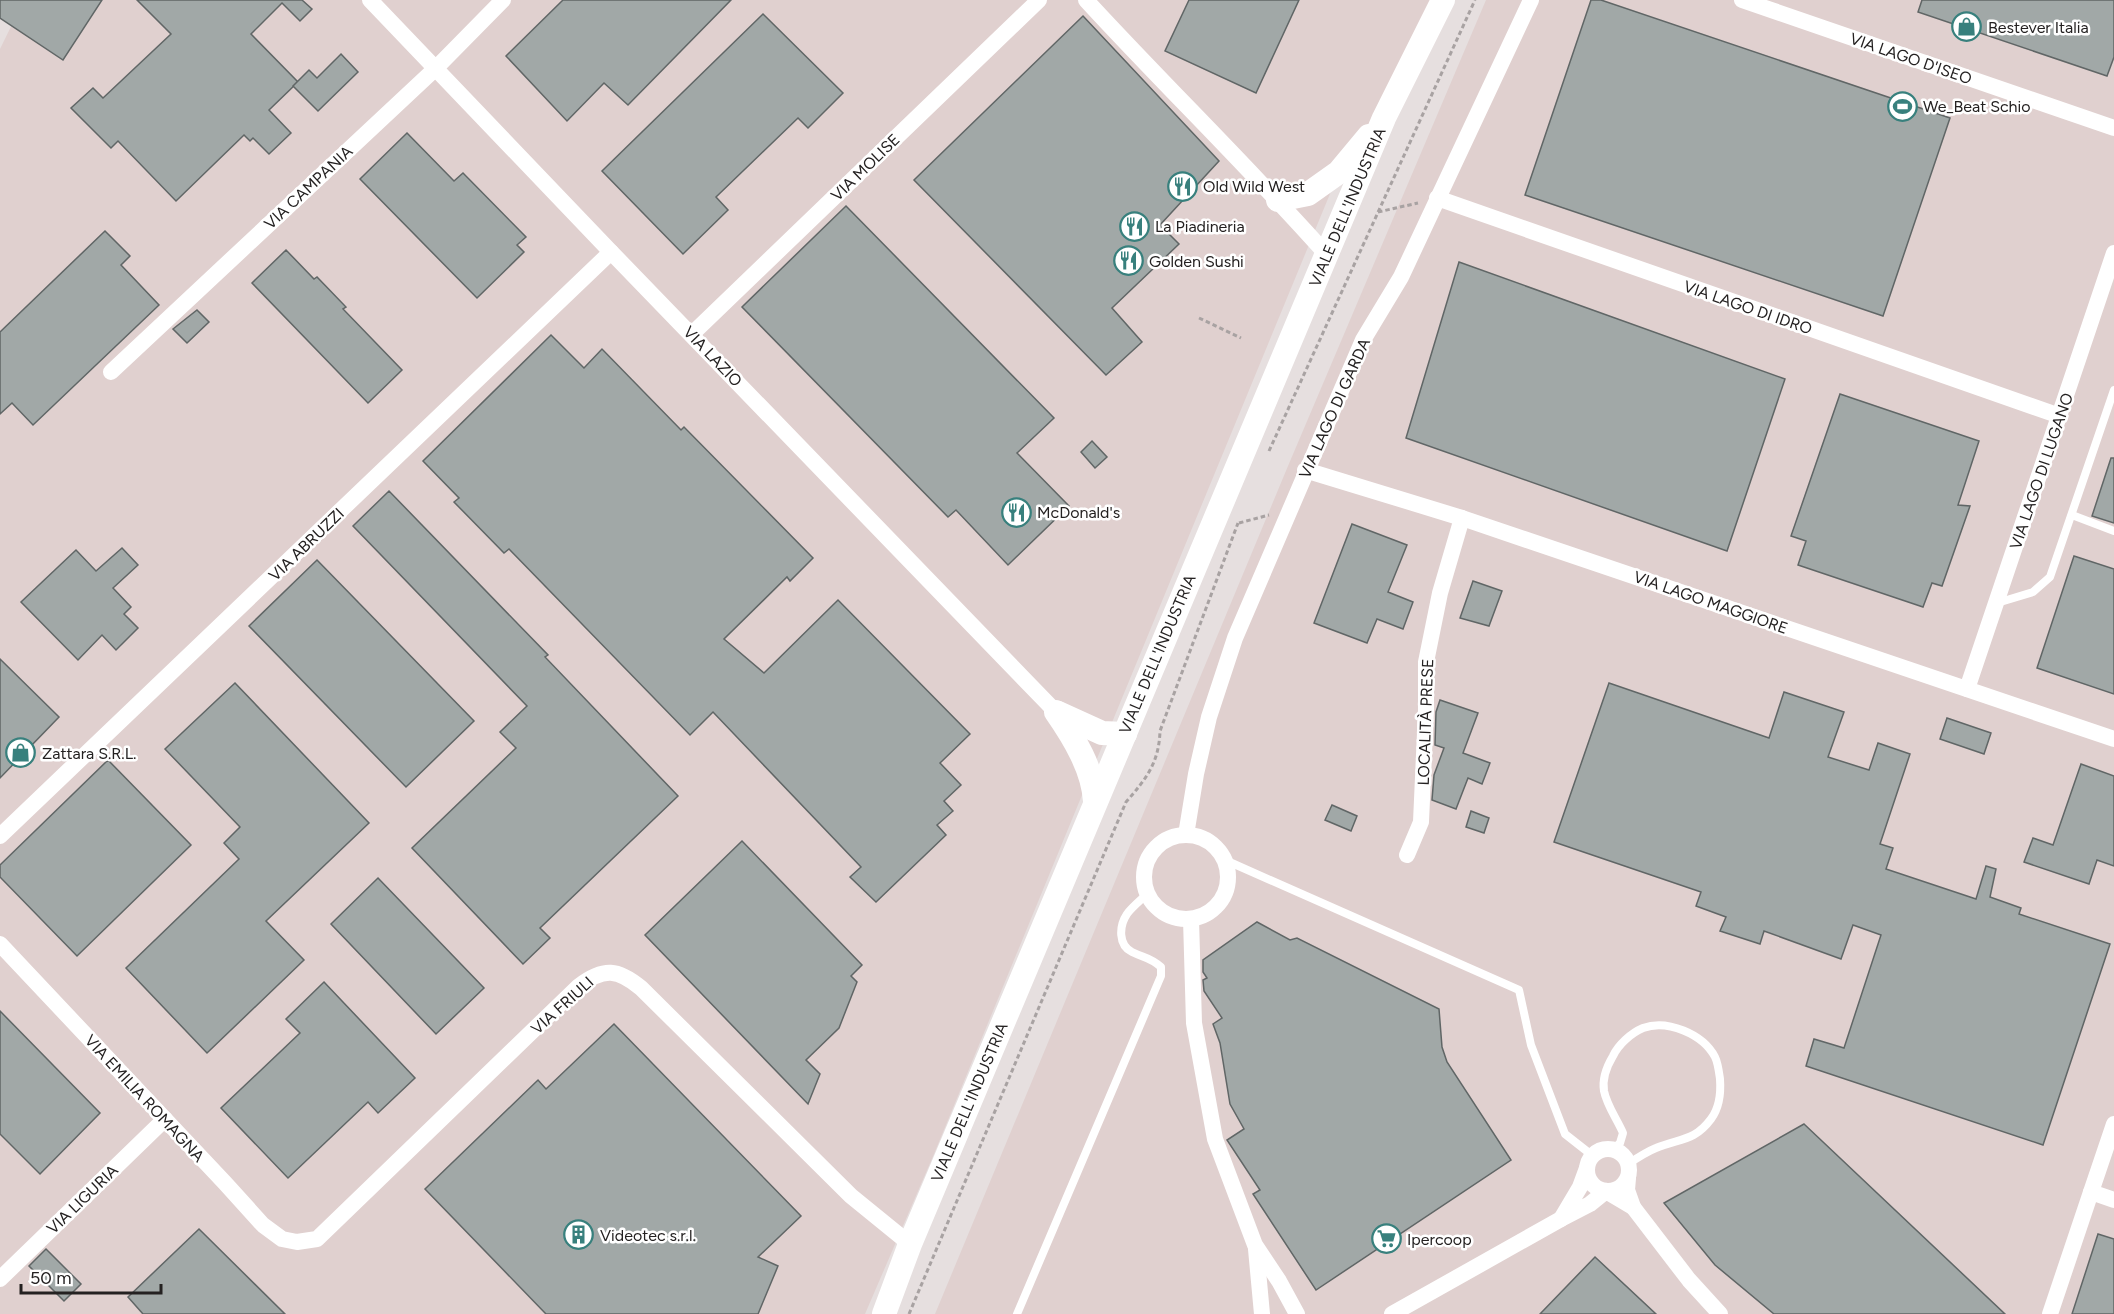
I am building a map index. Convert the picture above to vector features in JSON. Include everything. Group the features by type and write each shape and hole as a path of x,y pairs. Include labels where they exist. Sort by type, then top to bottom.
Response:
{"main road":[{"name":"VIALE DELL'INDUSTRIA","path":"884,1314 910,1244 1095,801 1384,118 1443,0"},
{"path":"1278,200 1308,194 1339,172 1384,118"},
{"path":"1056,712 1102,733 1125,734"},
{"path":"1056,712 1080,752 1094,788 1095,801"}],"street":[{"name":"VIA LAZIO","path":"370,0 1056,712"},
{"name":"VIA CAMPANIA","path":"111,372 436,68 504,0"},
{"name":"VIA MOLISE","path":"692,334 1039,0"},
{"path":"1086,0 1278,200 1327,255"},
{"name":"VIA LAGO DI GARDA","path":"1186,835 1196,774 1209,717 1235,638 1305,470 1363,340 1401,277 1530,0"},
{"name":"VIA LAGO D'ISEO","path":"1742,0 2114,128"},
{"name":"VIA LAGO DI IDRO","path":"1437,198 2060,416"},
{"name":"VIA ABRUZZI","path":"0,836 611,252"},
{"name":"VIA LAGO DI LUGANO","path":"1967,690 2114,253"},
{"name":"VIA LAGO MAGGIORE","path":"1305,470 1462,518 2114,739"},
{"name":"LOCALITÀ PRESE","path":"1407,855 1422,822 1426,662 1440,593 1462,518"},
{"path":"1186,835 1198,837 1209,842 1225,860 1228,874 1227,888 1222,900 1209,913 1191,920 1177,919 1164,914 1147,894 1143,880 1144,873 1151,854 1166,840 1186,835"},
{"path":"1191,920 1194,1023 1215,1139 1255,1245 1297,1314"},
{"name":"VIA EMILIA ROMAGNA","path":"0,944 262,1225 282,1239 297,1242"},
{"name":"VIA FRIULI","path":"297,1242 317,1239 579,986 601,972 614,972 629,978 641,988 851,1196 910,1244"},
{"name":"VIA LIGURIA","path":"0,1279 165,1119"},
{"path":"2050,1314 2114,1124"},
{"path":"1561,1219 1580,1187 1590,1162 1605,1150 1619,1153 1628,1171 1627,1190 1633,1207 1689,1280 1720,1314"},
{"path":"1590,1162 1590,1181 1600,1190 1606,1191 1633,1207"},
{"path":"1392,1314 1590,1204 1606,1191 1619,1188 1628,1171"},
{"path":"2091,1192 2114,1200"},
{"path":"1255,1245 1262,1314"}],"lane":[{"path":"1996,603 2033,592 2050,578 2111,406 2114,390"},
{"path":"2072,515 2114,531"},
{"path":"1225,860 1519,990 1531,1045 1566,1134 1590,1162"},
{"path":"1017,1314 1161,976 1161,967 1152,958 1130,951 1123,944 1121,932 1126,915 1147,894"},
{"path":"1612,1150 1620,1143 1623,1132 1606,1101 1603,1088 1608,1064 1616,1049 1642,1029 1657,1026 1687,1032 1701,1041 1714,1056 1721,1090 1718,1107 1711,1119 1698,1132 1686,1140 1657,1147 1628,1171"}],"path":[{"path":"1265,460 1475,0"},
{"path":"1378,212 1437,198"},
{"path":"1199,318 1242,338"},
{"path":"1239,523 1289,509"},
{"path":"909,1314 1126,802 1142,784 1153,766 1159,749 1160,731 1242,513"}],"shaded area":[{"path":"24,0 1443,0 1384,118 1339,172 934,1154 865,1314 0,1314 0,49"},
{"path":"1486,0 2114,0 2114,1314 935,1314 1288,466"}],"building":[{"path":"0,0 102,0 63,60 0,18"},
{"path":"137,0 302,0 312,9 300,21 282,3 251,34 298,82 269,110 291,133 269,154 253,138 250,141 244,135 176,201 118,141 111,148 71,108 93,88 103,98 171,34"},
{"path":"563,0 731,0 628,105 604,83 567,121 506,56"},
{"path":"1189,0 1299,0 1256,93 1165,51"},
{"path":"1591,0 1601,0 1950,118 1883,316 1525,195"},
{"path":"1922,0 2114,0 2114,57 2107,76 1918,12"},
{"path":"763,14 843,93 808,128 798,118 716,197 728,210 683,254 602,171"},
{"path":"1083,16 1219,161 1160,225 1179,244 1112,308 1142,342 1106,375 914,180"},
{"path":"341,54 358,72 318,111 293,86 309,70 317,78"},
{"path":"407,133 454,181 463,173 526,237 517,245 524,252 477,298 360,179"},
{"path":"846,206 1054,418 1017,453 1069,506 1008,565 956,510 948,517 742,307"},
{"path":"105,231 130,256 121,265 159,305 33,425 12,403 0,414 0,332"},
{"path":"286,250 346,307 343,309 402,370 368,403 252,283"},
{"path":"1459,262 1785,379 1727,551 1406,438"},
{"path":"197,310 209,322 187,343 173,329"},
{"path":"551,335 584,368 602,349 681,430 684,427 813,558 790,581 787,577 724,639 764,673 838,600 970,734 940,763 961,785 944,801 953,811 937,825 946,835 876,902 850,877 861,867 713,712 690,735 509,549 504,553 454,502 459,498 423,461"},
{"path":"1840,394 1979,441 1958,505 1970,506 1942,586 1932,583 1923,607 1798,565 1806,541 1791,536"},
{"path":"1092,441 1107,457 1095,468 1081,452"},
{"path":"2111,458 2114,458 2114,523 2092,516"},
{"path":"389,491 548,655 545,657 678,796 540,928 550,938 523,964 412,848 516,748 500,732 527,706 353,526"},
{"path":"1352,524 1407,545 1388,592 1413,602 1403,629 1377,619 1367,643 1314,623"},
{"path":"122,548 138,565 113,588 131,607 124,614 138,628 116,650 102,635 78,660 21,602 76,550 96,571"},
{"path":"2074,556 2114,569 2114,694 2037,668"},
{"path":"317,560 474,721 406,787 249,626"},
{"path":"1473,581 1502,591 1489,626 1460,618"},
{"path":"0,659 59,717 0,778"},
{"path":"235,683 369,823 266,921 304,960 207,1053 126,968 239,859 224,843 240,827 165,749"},
{"path":"1609,683 1769,738 1784,692 1844,712 1828,757 1869,770 1878,743 1910,754 1880,844 1893,848 1886,869 1976,899 1986,866 1996,869 1990,897 2021,908 2019,914 2110,944 2043,1145 1806,1066 1814,1039 1844,1048 1881,935 1853,925 1841,959 1764,931 1760,944 1720,931 1726,917 1696,906 1701,892 1554,842"},
{"path":"1440,700 1478,713 1463,753 1490,763 1482,784 1468,778 1456,809 1432,800 1434,775 1444,748 1435,745 1436,712"},
{"path":"1947,718 1991,733 1984,754 1940,739"},
{"path":"108,760 191,845 77,956 0,877 0,865"},
{"path":"2081,764 2114,776 2114,866 2097,860 2089,884 2024,862 2033,838 2053,845"},
{"path":"1332,805 1357,816 1351,831 1325,820"},
{"path":"1471,811 1489,818 1484,833 1466,827"},
{"path":"742,841 862,965 851,976 857,982 839,1028 806,1060 820,1074 808,1104 645,935"},
{"path":"378,878 484,988 436,1034 331,924"},
{"path":"1257,922 1290,940 1297,938 1439,1009 1442,1047 1447,1062 1511,1160 1316,1290 1253,1194 1260,1190 1227,1140 1244,1129 1230,1104 1220,1043 1213,1024 1222,1018 1204,991 1203,980 1207,978 1203,972 1203,960"},
{"path":"324,982 415,1078 378,1113 368,1102 288,1178 221,1108 300,1033 286,1019"},
{"path":"0,1011 100,1113 40,1174 0,1134"},
{"path":"614,1024 801,1216 758,1257 778,1266 758,1314 546,1314 425,1189 538,1080 546,1089"},
{"path":"1804,1124 2005,1314 1774,1314 1715,1265 1664,1203"},
{"path":"199,1229 285,1314 143,1314 128,1297"},
{"path":"2098,1234 2114,1239 2114,1314 2072,1314"},
{"path":"46,1249 81,1284 64,1301 29,1266"},
{"path":"1595,1257 1656,1314 1540,1314"}],"place":[{"name":"Bestever Italia","path":"1967,27"},
{"name":"We_Beat Schio","path":"1902,106"},
{"name":"Old Wild West","path":"1182,186"},
{"name":"La Piadineria","path":"1134,226"},
{"name":"Golden Sushi","path":"1128,261"},
{"name":"McDonald's","path":"1016,512"},
{"name":"Zattara S.R.L.","path":"21,753"},
{"name":"Videotec s.r.l.","path":"579,1235"},
{"name":"Ipercoop","path":"1386,1239"}]}
